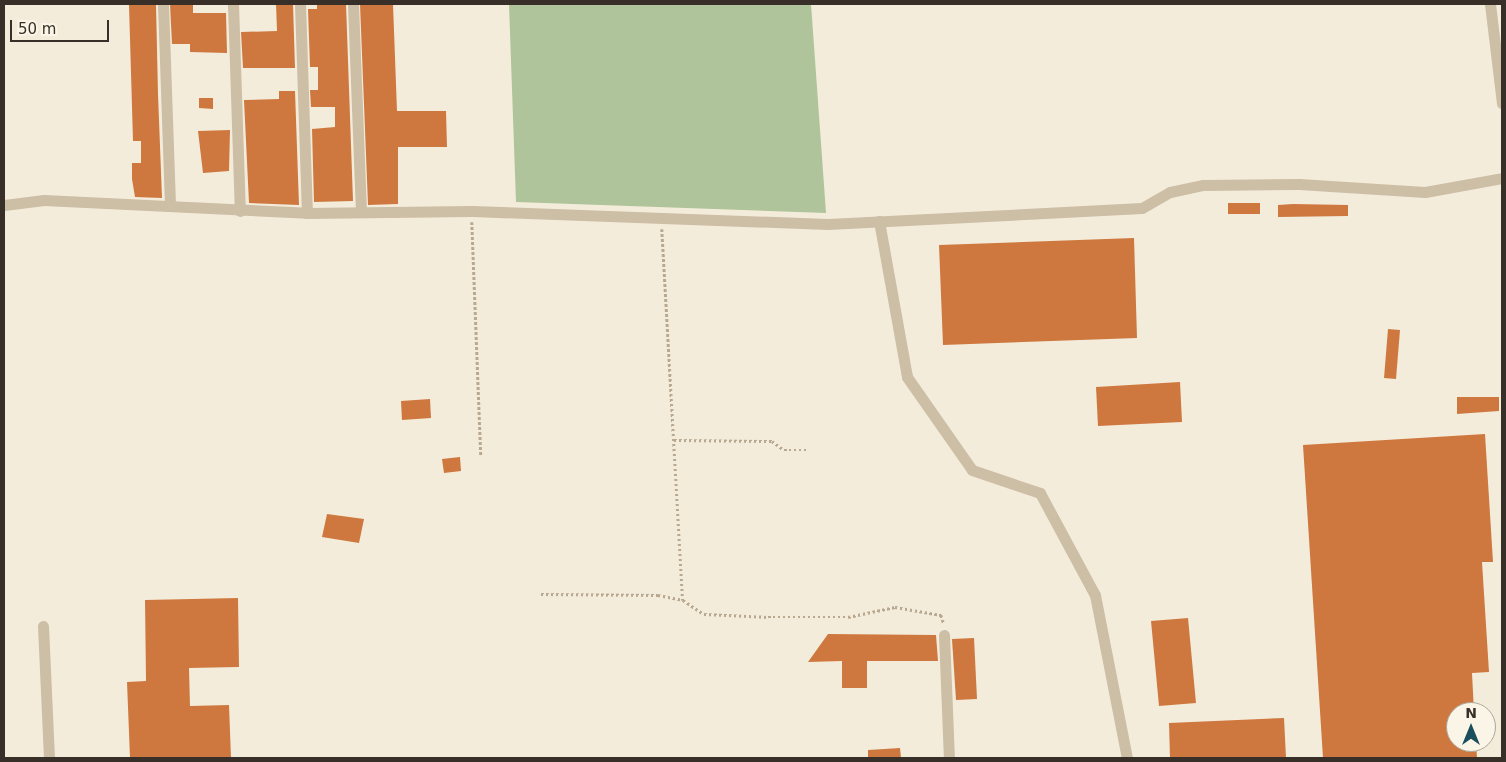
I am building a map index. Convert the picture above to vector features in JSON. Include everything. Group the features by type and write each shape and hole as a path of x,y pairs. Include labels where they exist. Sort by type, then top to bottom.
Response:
{"street":[{"path":"164,4 170,204"},
{"path":"233,4 240,211"},
{"path":"300,4 307,213"},
{"path":"352,4 361,212"},
{"path":"1490,4 1502,103"},
{"path":"4,205 44,200 170,204 240,211 307,213 472,211 828,224 1142,208 1170,192 1203,185 1299,184 1425,192 1502,178"},
{"path":"879,221 907,377 972,470 1040,492 1095,595 1127,758"},
{"path":"43,626 49,758"},
{"path":"944,635 949,758"}],"path":[{"path":"472,211 481,456"},
{"path":"662,218 683,600"},
{"path":"674,440 772,441 784,450 806,450"},
{"path":"541,594 658,595 683,600 704,614 768,617 848,617 896,607 919,609 941,615 944,635"}],"green space":[{"path":"509,4 811,4 826,213 516,202"}],"building":[{"path":"156,4 162,198 135,197 132,163 141,163 141,141 133,141 129,5"},
{"path":"170,4 193,4 193,13 226,13 227,53 190,52 190,44 172,44"},
{"path":"276,4 293,4 295,68 243,68 241,32 277,31"},
{"path":"317,4 346,4 353,201 314,202 312,129 335,127 335,107 311,107 310,90 318,90 318,67 310,67 308,9 317,9"},
{"path":"360,4 393,4 397,111 446,111 447,147 398,147 398,204 368,205"},
{"path":"279,91 295,91 299,205 249,203 244,100 279,99"},
{"path":"199,98 213,98 213,109 199,108"},
{"path":"230,130 229,171 203,173 198,131"},
{"path":"1228,203 1260,203 1260,214 1228,214"},
{"path":"1278,205 1348,205 1348,216 1278,217"},
{"path":"1134,238 1137,338 943,345 939,245"},
{"path":"1388,329 1400,330 1396,379 1384,378"},
{"path":"1180,382 1182,422 1098,426 1096,387"},
{"path":"1457,397 1499,397 1499,411 1457,414"},
{"path":"430,399 431,418 402,420 401,401"},
{"path":"1485,434 1493,562 1482,562 1489,672 1472,673 1473,702 1446,702 1446,752 1477,752 1477,758 1323,758 1303,445"},
{"path":"460,457 461,471 444,473 442,459"},
{"path":"327,514 364,519 359,543 322,537"},
{"path":"238,598 239,667 189,668 190,706 229,705 231,758 130,758 127,682 146,681 145,600"},
{"path":"1188,618 1196,703 1159,706 1151,621"},
{"path":"828,634 936,635 938,661 867,661 867,688 842,688 842,661 808,662"},
{"path":"974,638 977,699 956,700 952,639"},
{"path":"1284,718 1286,758 1170,758 1169,723"},
{"path":"900,748 901,758 868,758 868,750"}]}
